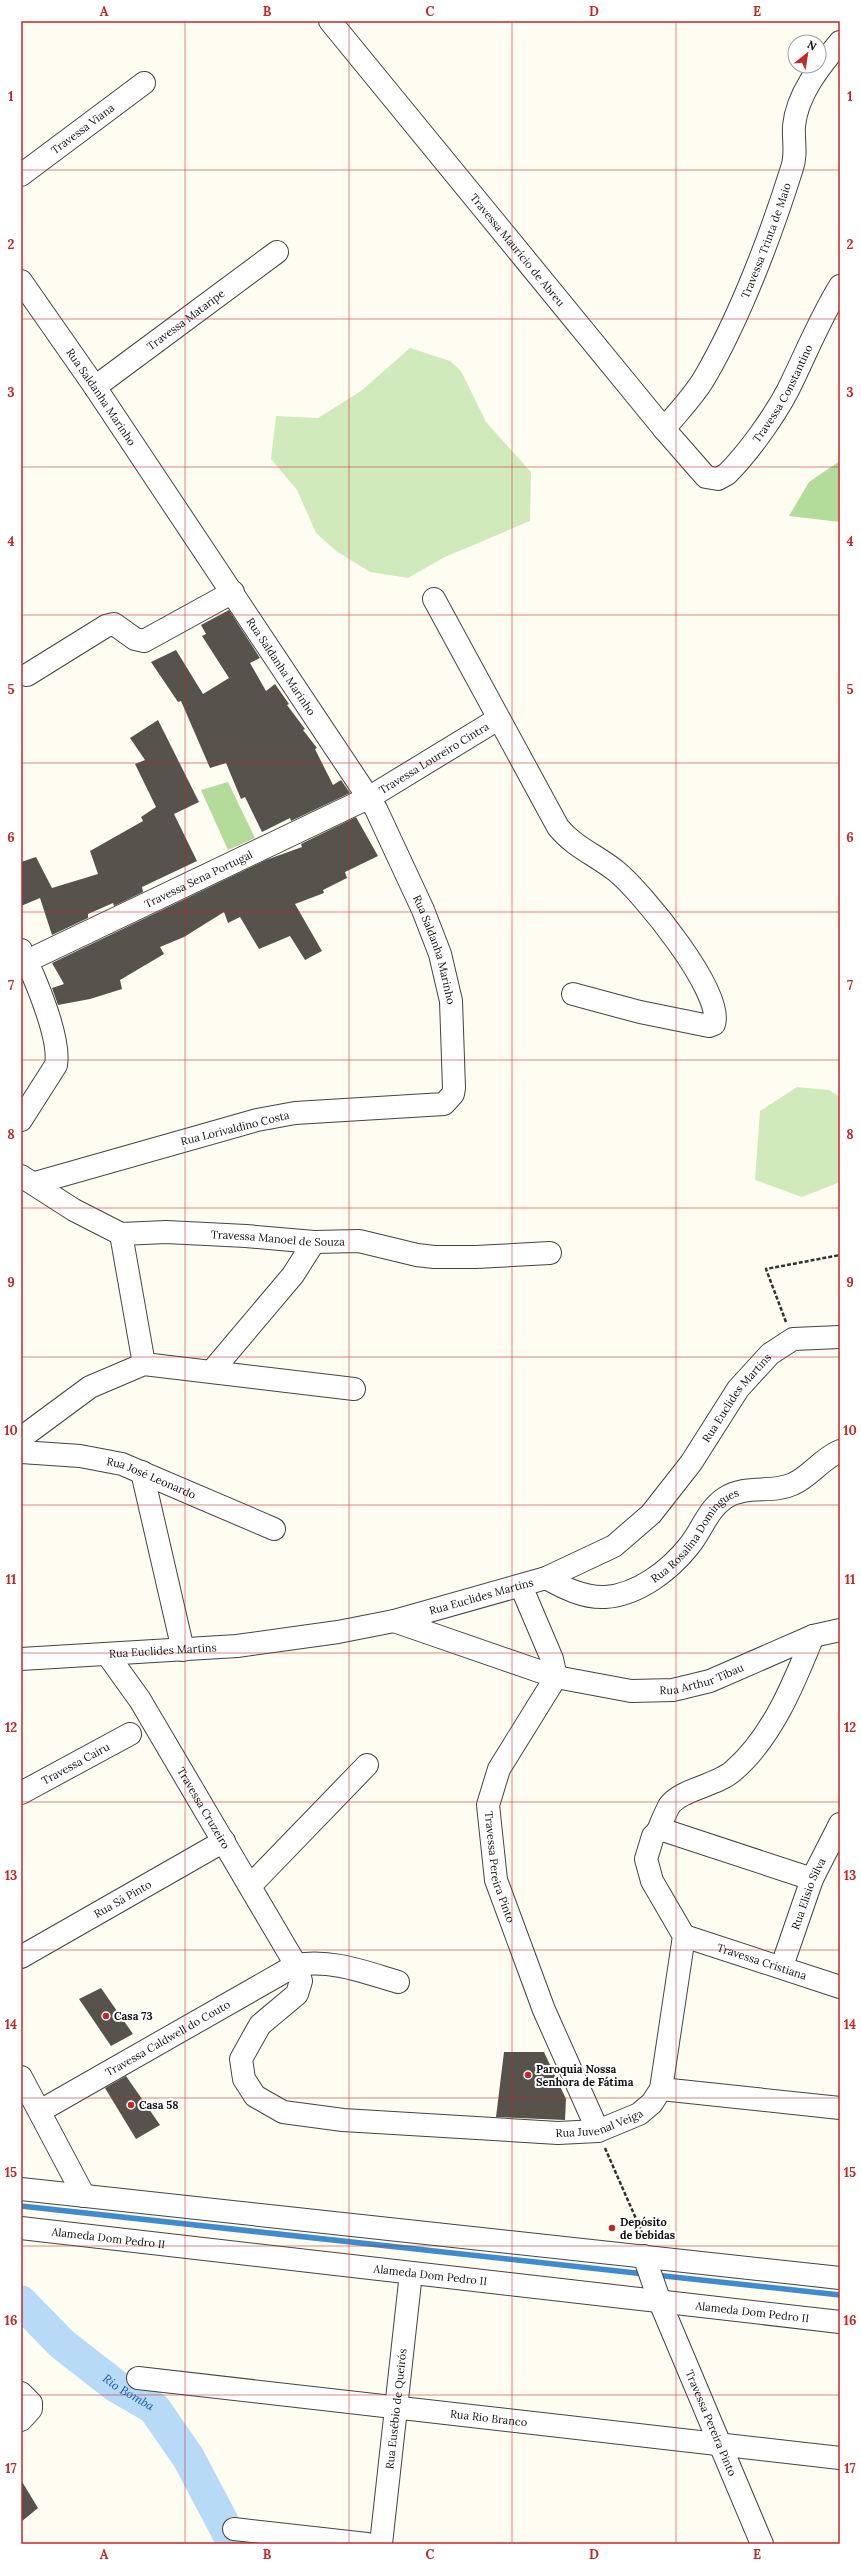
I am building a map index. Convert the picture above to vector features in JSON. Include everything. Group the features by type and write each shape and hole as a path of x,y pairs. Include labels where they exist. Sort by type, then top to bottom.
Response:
{"street":[{"name":"Travessa Maurício de Abreu","path":"330,21 664,429 706,477"},
{"name":"Travessa Trinta de Maio","path":"664,429 705,377 732,322 768,238 793,166 796,148 794,128 799,108 809,84 840,42"},
{"name":"Travessa Viana","path":"21,175 144,83"},
{"name":"Travessa Mataripe","path":"95,386 277,252"},
{"name":"Rua Saldanha Marinho","path":"21,280 95,386 370,797 423,910 440,954 450,1001 454,1088"},
{"name":"Travessa Constantino","path":"706,477 718,479 727,474 772,416 787,392 827,308 840,286"},
{"path":"27,675 106,626 114,624 135,639 144,640 233,592"},
{"path":"434,599 558,827 566,838 616,872 661,917 689,958 712,1003 716,1020 714,1024 709,1026 640,1012 573,994"},
{"name":"Travessa Loureiro Cintra","path":"370,797 498,719"},
{"name":"Travessa Sena Portugal","path":"24,956 370,797"},
{"path":"21,1120 56,1065 58,1057 52,1028 24,956"},
{"name":"Rua Lorivaldino Costa","path":"28,1179 257,1120 295,1113 444,1104 453,1094 454,1088"},
{"name":"Travessa Manoel de Souza","path":"28,1179 74,1210 121,1234 166,1232 314,1242 359,1241 417,1255 434,1257 476,1257 550,1253"},
{"path":"121,1234 144,1364"},
{"path":"212,1371 293,1275 314,1242"},
{"path":"793,1339 840,1337"},
{"name":"Rua Euclides Martins","path":"21,1659 237,1646 394,1621 546,1578 614,1546 651,1514 691,1463 738,1388 770,1354 793,1339"},
{"path":"21,1438 90,1387 144,1364 354,1389"},
{"name":"Rua José Leonardo","path":"21,1452 80,1456 122,1464 274,1529"},
{"name":"Rua Rosalina Domingues","path":"546,1578 578,1593 605,1597 626,1592 653,1579 673,1563 690,1546 714,1506 725,1498 747,1490 793,1485 831,1455 840,1452"},
{"path":"142,1472 183,1650"},
{"path":"521,1586 552,1660 556,1677"},
{"name":"Rua Arthur Tibau","path":"394,1621 556,1677 631,1691 673,1690 710,1681 813,1636 840,1630"},
{"path":"684,1936 652,1881 646,1859 650,1840 658,1831 670,1806 678,1798 714,1783 732,1772 749,1755 777,1714 813,1636"},
{"name":"Travessa Cruzeiro","path":"107,1654 140,1700 224,1840 296,1965"},
{"name":"Travessa Pereira Pinto","path":"556,1677 499,1769 488,1805 496,1880 544,2010 598,2131"},
{"name":"Travessa Cairu","path":"21,1793 130,1734"},
{"path":"250,1886 367,1765"},
{"name":"Rua Elisio Silva","path":"782,1966 812,1878 840,1824"},
{"path":"658,1831 669,1832 812,1878"},
{"name":"Rua Sá Pinto","path":"21,1957 224,1840"},
{"name":"Rua Juvenal Veiga","path":"296,1965 301,1981 298,1994 260,2026 240,2059 244,2079 255,2096 278,2109 284,2112 342,2120 558,2133 598,2131 639,2114 652,2103 661,2089 684,1936"},
{"name":"Travessa Cristiana","path":"684,1936 782,1966 840,1987"},
{"path":"296,1965 310,1963 335,1964 398,1982"},
{"name":"Travessa Caldwell do Couto","path":"40,2111 296,1965"},
{"path":"21,2077 84,2196"},
{"path":"661,2089 840,2108"},
{"path":"21,2189 648,2259 840,2278"},
{"name":"Alameda Dom Pedro II","path":"21,2228 411,2273 657,2294 840,2322"},
{"path":"648,2259 657,2294"},
{"name":"Rua Eusébio de Queirós","path":"381,2544 411,2273"},
{"name":"Travessa Pereira Pinto","path":"657,2294 722,2444 762,2544"},
{"name":"Rua Rio Branco","path":"138,2378 840,2458"},
{"path":"21,2394 31,2403 31,2409 21,2420"},
{"path":"234,2529 367,2544"}],"path":[{"path":"793,1339 766,1269 840,1255"},
{"path":"598,2131 648,2259"}],"green space":[{"path":"410,348 450,361 461,371 486,422 531,472 530,521 445,557 408,578 370,572 336,551 316,533 297,490 271,459 276,416 318,418 361,391"},
{"path":"840,461 840,522 789,516 809,482"},
{"path":"228,782 255,838 228,850 201,790"},
{"path":"797,1087 829,1090 840,1097 840,1182 802,1197 755,1180 760,1111"}],"building":[{"path":"229,610 260,658 250,663 266,691 275,684 289,704 287,705 305,729 303,730 317,748 315,749 333,785 341,780 350,793 291,821 290,818 262,832 245,797 241,799 226,763 210,768 181,701 178,702 151,662 176,650 203,694 229,678 202,636 206,634 201,625"},
{"path":"158,720 199,802 174,814 197,861 142,887 143,892 114,906 113,903 88,914 88,918 52,935 40,898 21,906 21,862 36,857 52,888 98,874 90,851 143,821 141,817 156,807 135,764 145,760 130,738"},
{"path":"356,817 378,856 345,872 347,878 323,890 324,893 295,904 322,951 305,960 290,936 259,949 240,917 228,923 224,912 184,937 160,947 164,954 120,980 122,989 90,999 58,1005 52,988 64,984 52,963 266,860 302,847 301,844"},
{"name":"Casa 73","path":"101,1988 133,2034 111,2046 79,1999"},
{"name":"Paroquia Nossa Senhora de Fátima","path":"504,2052 544,2052 566,2099 565,2120 496,2117"},
{"name":"Casa 58","path":"126,2076 160,2125 136,2139 105,2088"},
{"path":"21,2480 38,2508 21,2522"}],"waterway":[{"path":"21,2206 645,2274"},
{"path":"655,2275 840,2295"},
{"name":"Rio Bomba","path":"21,2302 62,2344 116,2386 154,2408 188,2457 234,2544"}],"place":[{"name":"Casa 73","path":"106,2016"},
{"name":"Paroquia Nossa Senhora de Fátima","path":"528,2075"},
{"name":"Casa 58","path":"131,2105"},
{"name":"Depósito de bebidas","path":"612,2228"}]}
